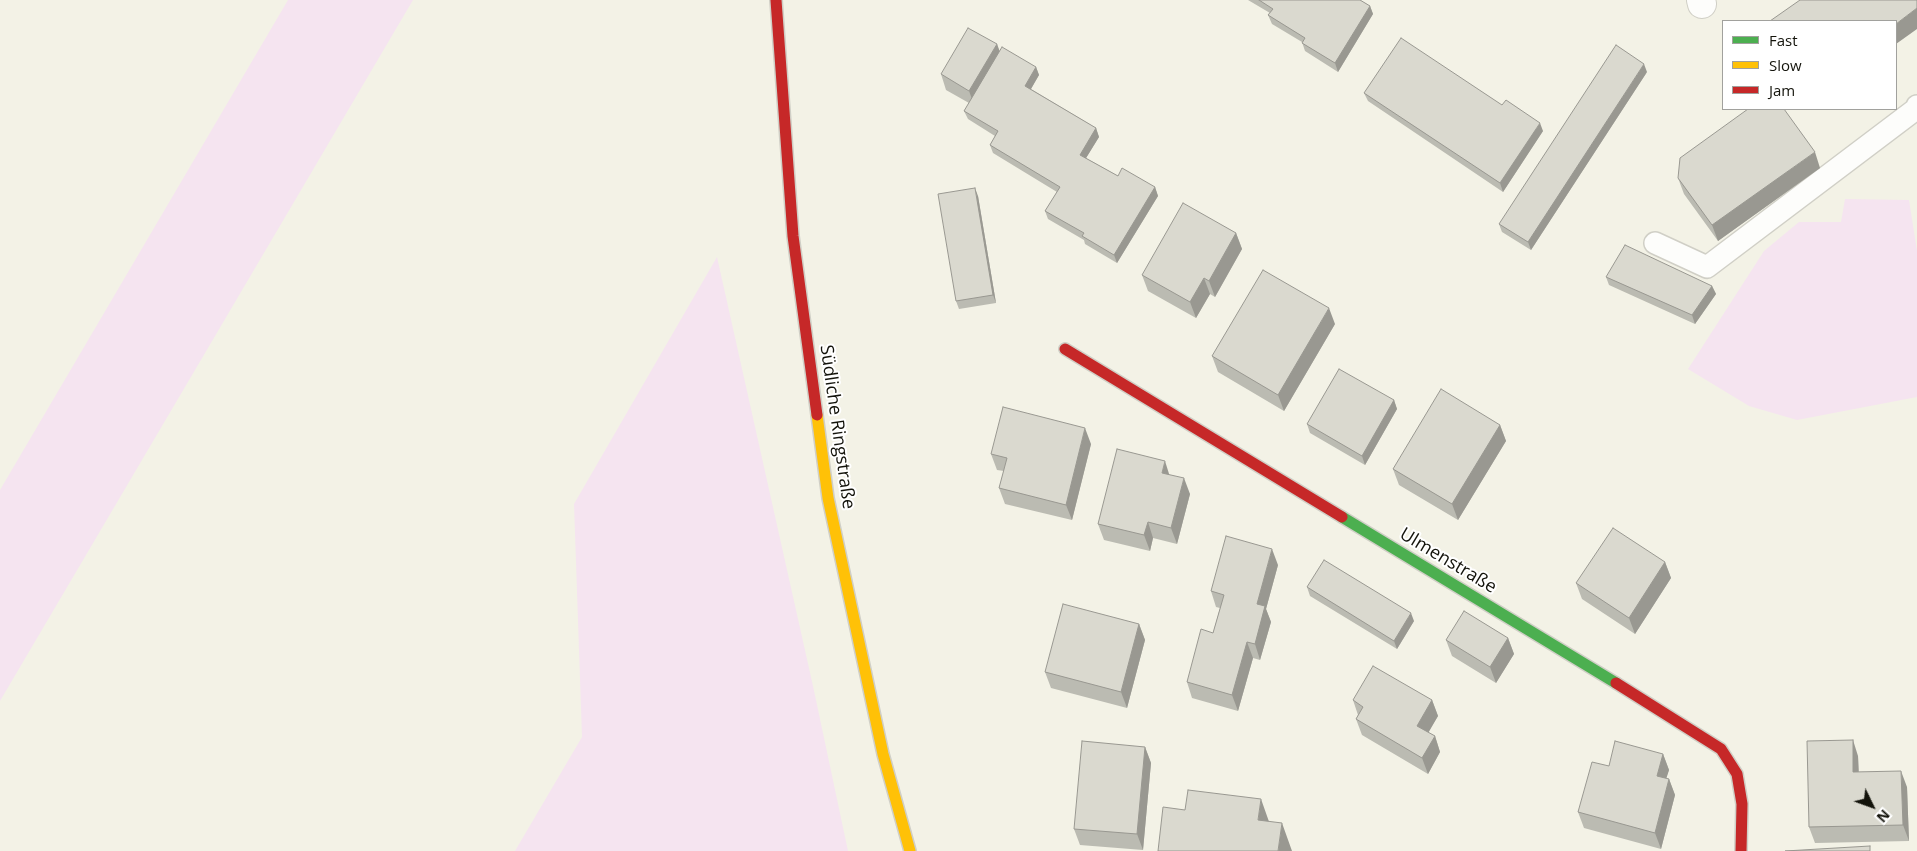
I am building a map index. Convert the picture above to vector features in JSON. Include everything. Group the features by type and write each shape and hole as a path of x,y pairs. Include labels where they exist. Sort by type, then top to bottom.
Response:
{"street":[{"name":"Südliche Ringstraße","path":"776,0 793,236 828,498 883,754 910,851"},
{"name":"Ulmenstraße","path":"1065,350 1689,728 1721,750 1737,774 1742,804 1741,851"}],"lane":[{"path":"1655,243 1707,267 1916,109 1917,106"}],"shaded area":[{"path":"288,0 413,0 0,701 0,490"},
{"path":"1845,199 1909,200 1917,251 1917,397 1797,420 1749,406 1688,369 1764,251 1799,222 1841,222"},
{"path":"717,257 848,851 515,851 582,737 574,504"}],"building":[{"path":"1259,0 1360,0 1370,6 1335,63 1302,43 1305,38 1268,15 1273,9"},
{"path":"1800,0 1917,0 1917,8 1897,23 1897,20 1771,20"},
{"path":"968,28 997,44 969,91 941,74"},
{"path":"1401,38 1502,105 1506,100 1540,123 1500,183 1364,93"},
{"path":"1616,45 1644,64 1528,242 1499,224"},
{"path":"1002,47 1036,67 1025,86 1096,128 1080,155 1118,176 1122,168 1155,187 1114,255 1082,236 1084,233 1045,211 1060,187 990,145 998,131 964,111"},
{"path":"1747,110 1785,110 1815,152 1712,225 1678,178 1680,158"},
{"path":"975,188 993,295 956,301 938,194"},
{"path":"1183,203 1236,233 1209,281 1204,278 1190,302 1142,275"},
{"path":"1625,245 1712,286 1692,315 1606,277"},
{"path":"1263,270 1329,308 1278,395 1212,356"},
{"path":"1339,369 1394,400 1362,456 1307,424"},
{"path":"1441,389 1500,425 1452,504 1393,469"},
{"path":"1003,407 1085,428 1066,505 999,488 1007,458 991,454"},
{"path":"1117,449 1165,461 1162,473 1184,478 1171,528 1148,522 1144,535 1098,524"},
{"path":"1613,528 1665,562 1629,618 1576,583"},
{"path":"1226,536 1272,549 1257,604 1265,606 1255,644 1247,642 1232,695 1187,682 1201,629 1213,633 1224,595 1211,591"},
{"path":"1324,560 1411,613 1394,641 1307,587"},
{"path":"1063,604 1139,624 1121,692 1045,672"},
{"path":"1464,611 1508,638 1490,667 1446,640"},
{"path":"1373,666 1432,700 1417,726 1435,736 1422,758 1356,719 1363,707 1353,700"},
{"path":"1853,740 1853,772 1901,771 1903,825 1809,827 1807,741"},
{"path":"1082,741 1145,747 1137,834 1074,829"},
{"path":"1615,741 1663,754 1657,776 1669,779 1655,833 1578,812 1592,762 1609,766"},
{"path":"1188,790 1261,799 1258,820 1282,823 1278,851 1158,851 1163,807 1185,810"},
{"path":"1870,846 1870,851 1785,851"}],"traffic: fast":[{"path":"1342,517 1616,683"}],"traffic: slow":[{"path":"817,415 828,498 883,754 910,851"}],"traffic: jam":[{"path":"776,0 793,236 817,415"},
{"path":"1065,349 1342,517"},
{"path":"1616,683 1721,749 1737,774 1742,804 1741,851"}]}
